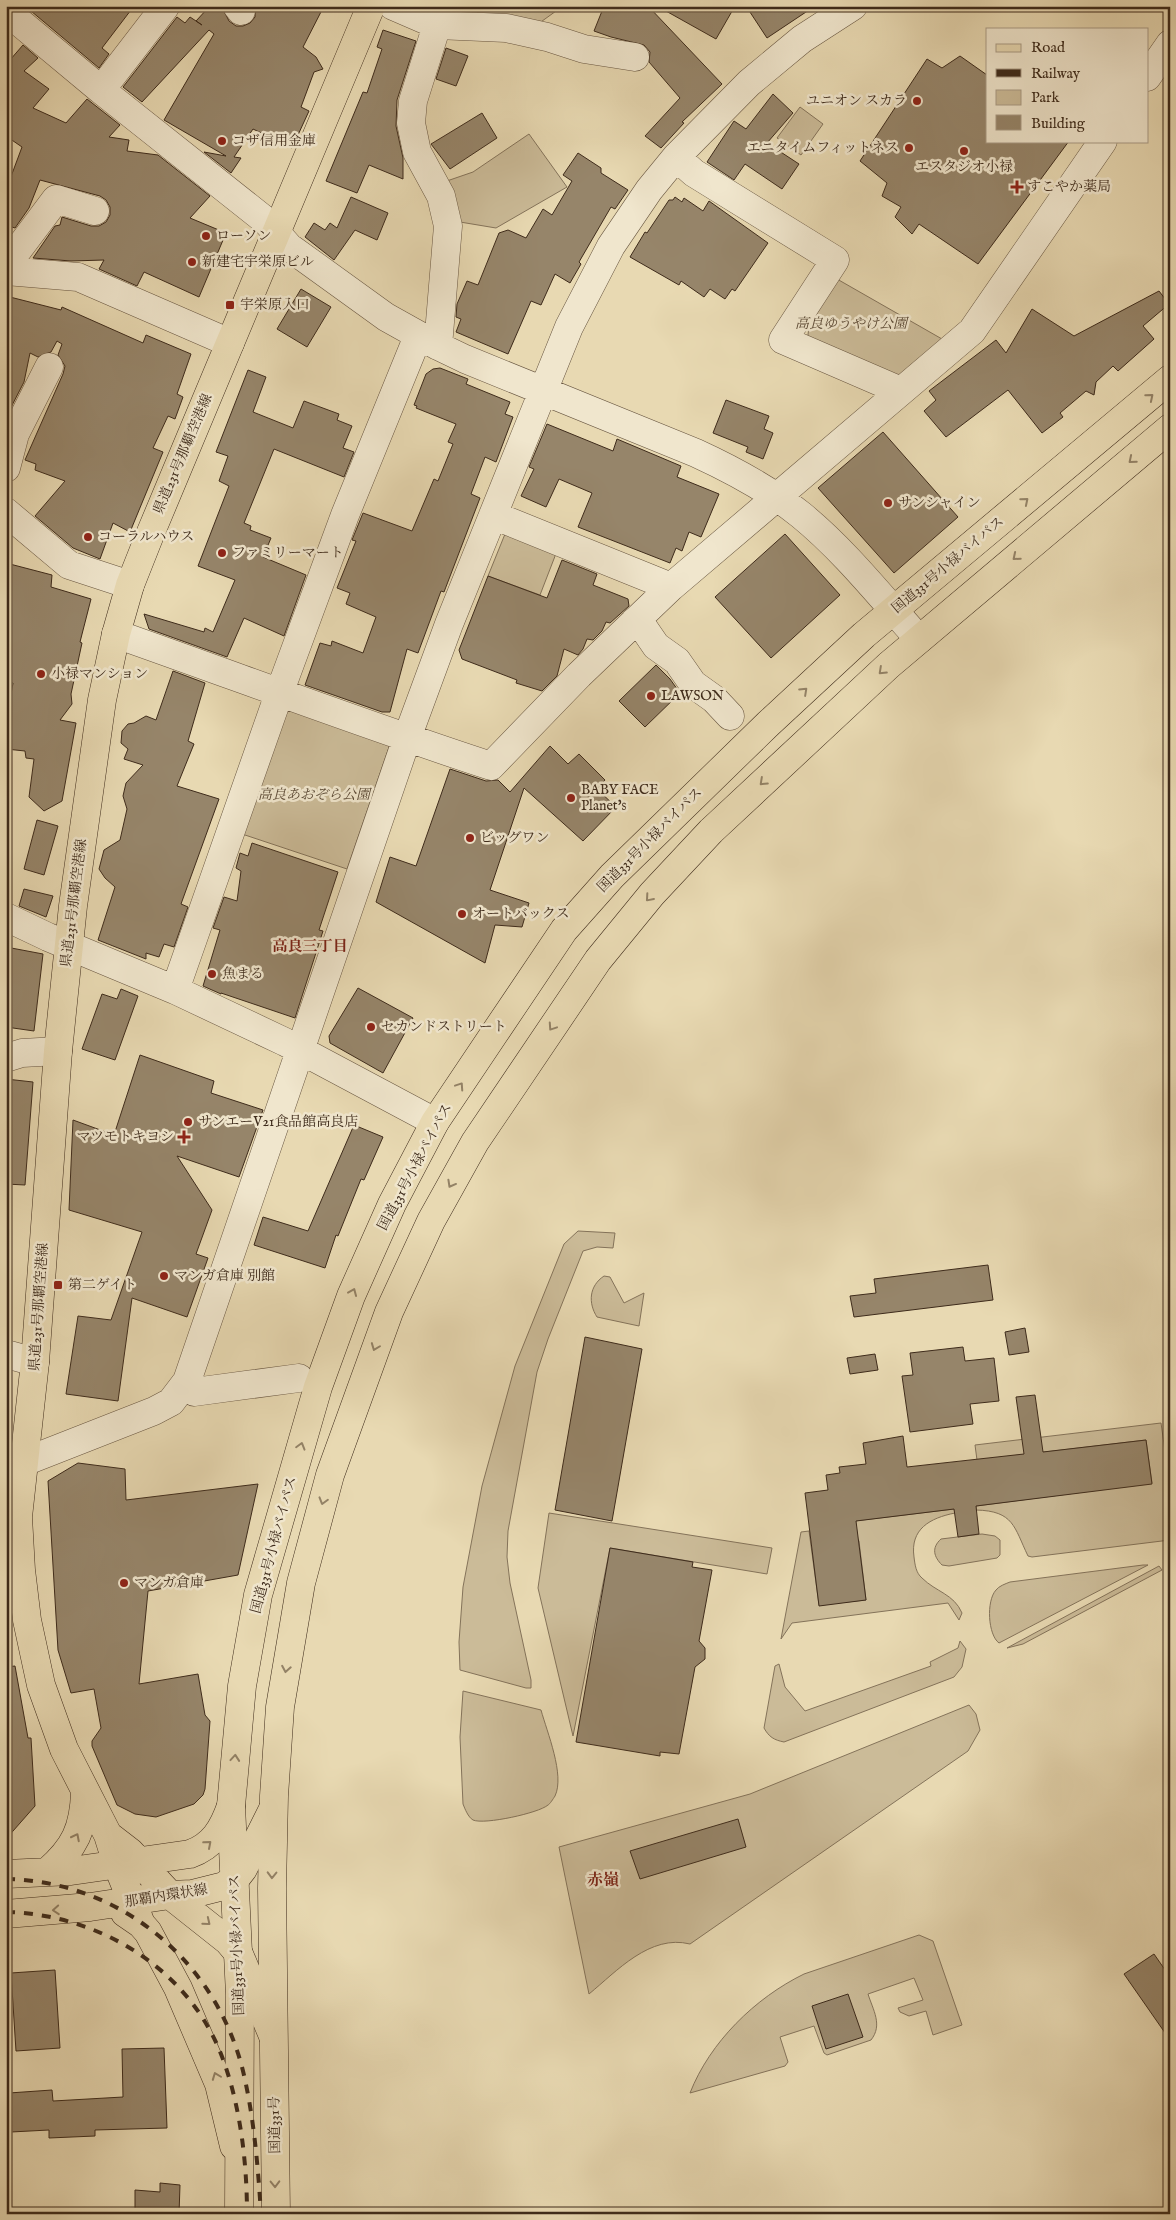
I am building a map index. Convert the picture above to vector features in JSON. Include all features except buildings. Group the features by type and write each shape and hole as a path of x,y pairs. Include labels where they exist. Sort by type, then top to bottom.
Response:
{"main road":[{"name":"県道231号那覇空港線","path":"124,1888 108,1835 85,1792 56,1729 37,1671 30,1637 18,1535 15,1466 35,1362 58,1051 68,945 102,700 116,634 130,585 372,6"},
{"name":"国道331号小禄バイパス","path":"238,2175 239,1954 231,1806 238,1717 255,1610 318,1387 351,1296 392,1204 435,1122 564,930 600,890 768,724 893,611 1170,379"},
{"path":"273,2037 274,1809 280,1706 293,1620 311,1542 351,1414 382,1329 440,1205 475,1142 598,960 652,894 711,831 919,639 1170,428"},
{"path":"59,1872 60,1861 74,1842 84,1817 85,1792"},
{"path":"6,1914 124,1888 207,1846 221,1830 231,1806"},
{"name":"那覇内環状線","path":"124,1888 170,1895 192,1894 224,1886 236,1878 251,1856 274,1809"},
{"path":"6,1874 59,1872 124,1888 170,1895 223,1935 239,1954 273,2037"},
{"path":"124,1888 178,1988 216,2076 224,2100 238,2175 238,2214"},
{"name":"国道331号","path":"273,2037 276,2214"}],"street":[{"path":"101,90 165,6"},
{"path":"392,6 437,25 506,28 547,37 584,49 635,58"},
{"path":"15,1466 154,1411 171,1402 181,1391 194,1366 407,738 493,515 569,327 612,246 649,190 676,157 749,84 802,39 853,6"},
{"path":"6,11 101,90 266,221 289,247 386,317 428,341 696,453 731,470 777,498 828,538 919,639"},
{"path":"175,990 280,691 345,515 428,341 448,226 441,196 417,152 411,123 413,101 437,25"},
{"path":"1148,76 1170,44"},
{"path":"116,634 491,766 579,674 671,587 972,331 1102,142"},
{"path":"676,157 694,173 835,260 783,340 901,391"},
{"path":"95,211 56,199 14,255 9,271 78,277 230,343"},
{"path":"6,468 15,434 49,367"},
{"path":"6,512 69,565 130,585"},
{"path":"493,515 671,587"},
{"path":"636,621 644,627 656,646 678,661 693,684 714,699 730,716"},
{"path":"6,917 175,990 300,1050 435,1122"},
{"path":"6,1058 22,1053 58,1051"},
{"path":"6,1354 35,1362"},
{"path":"194,1392 299,1378"}],"green space":[{"path":"477,6 563,6 538,24 478,14"},
{"path":"800,107 823,124 801,155 777,138"},
{"path":"529,134 567,187 496,228 454,221 441,183 473,172"},
{"name":"高良ゆうやけ公園","path":"837,279 942,339 899,376 807,342 809,327"},
{"path":"505,534 557,551 540,595 488,576"},
{"name":"高良あおぞら公園","path":"294,707 387,738 389,747 347,869 242,834 284,711"},
{"path":"578,1231 615,1233 613,1248 597,1247 583,1251 537,1372 508,1531 507,1557 510,1583 531,1680 531,1688 526,1688 460,1670 459,1642 463,1587 482,1486 515,1366 564,1244"},
{"path":"604,1276 610,1277 624,1303 644,1293 639,1326 597,1317 592,1306 591,1295 595,1285"},
{"path":"1161,1423 1170,1487 1170,1540 1032,1557 1028,1556 1011,1522 998,1514 976,1510 976,1506 1152,1483 1146,1440 977,1460 975,1445"},
{"path":"954,1509 955,1513 937,1518 924,1526 919,1532 915,1539 914,1557 918,1574 927,1583 950,1597 959,1607 962,1613 959,1620 948,1603 792,1623 781,1639 801,1532 809,1531 819,1605 866,1600 859,1541 846,1522"},
{"path":"549,1513 772,1548 767,1574 610,1548 573,1736 538,1588"},
{"path":"982,1534 995,1536 1000,1540 1000,1555 997,1558 949,1566 942,1565 937,1559 935,1549 941,1539"},
{"path":"1148,1565 999,1643 992,1633 990,1618 991,1602 993,1595 1002,1585 1010,1582"},
{"path":"1159,1566 1162,1570 1023,1644 1007,1648"},
{"path":"960,1641 966,1649 962,1667 954,1677 784,1742 772,1738 764,1728 775,1666 779,1664 785,1687 805,1711 931,1666 930,1662 958,1648"},
{"path":"463,1691 541,1710 557,1765 558,1787 555,1796 549,1804 523,1815 499,1820 479,1821 473,1820 470,1817 463,1804 460,1737"},
{"path":"969,1705 976,1714 980,1730 968,1751 690,1944 675,1942 661,1944 648,1949 623,1965 589,1994 559,1847 750,1794"},
{"path":"919,1935 933,1941 962,2025 933,2035 926,2011 909,2016 900,2012 898,2008 923,2000 914,1978 868,1994 877,2023 875,2034 871,2040 827,2055 824,2053 814,2026 780,2037 788,2062 785,2066 690,2093 709,2056 722,2039 736,2023 768,1996 804,1974"}],"railway":[{"path":"6,1879 48,1883 87,1894 124,1912 157,1934 186,1962 211,1995 230,2031 243,2071 253,2124 261,2214"},
{"path":"6,1912 40,1915 73,1923 105,1935 135,1951 162,1971 186,1995 206,2023 228,2073 238,2112 244,2153 247,2214"}],"place":[{"name":"ユニオン スカラ","path":"917,101"},
{"name":"コザ信用金庫","path":"222,141"},
{"name":"エニタイムフィットネス","path":"909,148"},
{"name":"エスタジオ小禄","path":"964,151"},
{"name":"すこやか薬局","path":"1017,187"},
{"name":"ローソン","path":"206,236"},
{"name":"新建宅宇栄原ビル","path":"192,262"},
{"name":"宇栄原入口","path":"230,305"},
{"name":"サンシャイン","path":"888,503"},
{"name":"コーラルハウス","path":"88,537"},
{"name":"ファミリーマート","path":"222,553"},
{"name":"小禄マンション","path":"41,674"},
{"name":"LAWSON","path":"651,696"},
{"name":"BABY FACE Planet's","path":"571,798"},
{"name":"ビッグワン","path":"470,838"},
{"name":"オートバックス","path":"462,914"},
{"name":"魚まる","path":"212,974"},
{"name":"セカンドストリート","path":"371,1027"},
{"name":"サンエーV21食品館高良店","path":"188,1122"},
{"name":"マツモトキヨシ","path":"184,1137"},
{"name":"マンガ倉庫 別館","path":"164,1276"},
{"name":"第二ゲイト","path":"58,1285"},
{"name":"マンガ倉庫","path":"124,1583"}],"district":[{"name":"高良三丁目","path":"310,946"},
{"name":"赤嶺","path":"603,1881"}]}
